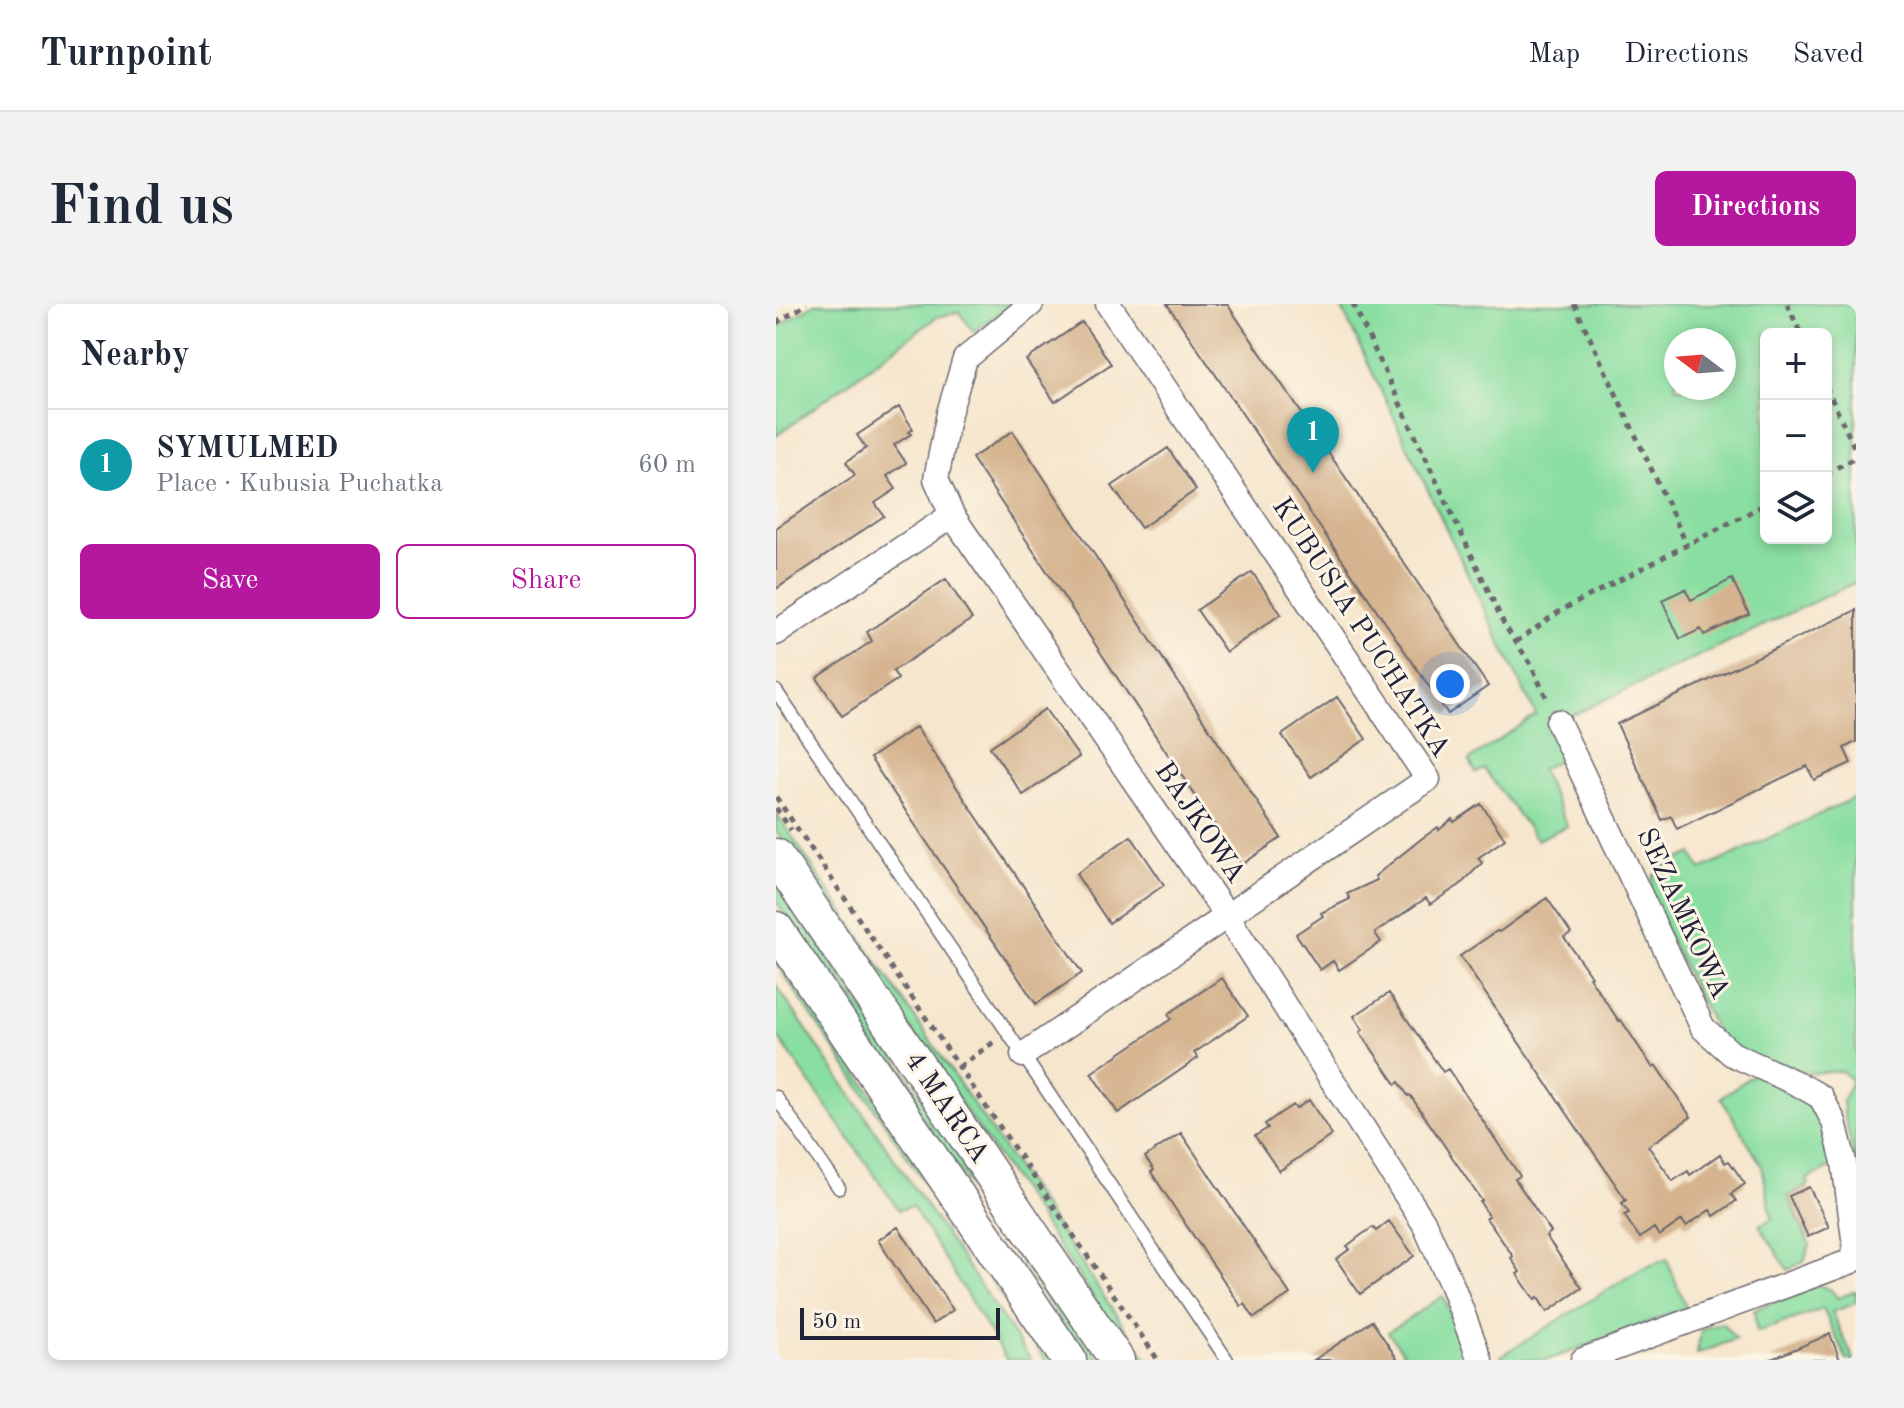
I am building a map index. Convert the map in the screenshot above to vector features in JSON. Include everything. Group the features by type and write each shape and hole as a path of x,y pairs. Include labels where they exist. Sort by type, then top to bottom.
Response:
{"main road":[{"name":"4 MARCA","path":"776,856 1117,1360"},
{"name":"4 MARCA","path":"776,929 1069,1360"}],"street":[{"path":"776,633 952,515 936,479 949,413 965,359 1031,304"},
{"name":"KUBUSIA PUCHATKA","path":"1023,1055 1428,779 1108,304"},
{"name":"BAJKOWA","path":"952,515 1227,916 1424,1223 1480,1360"},
{"name":"SEZAMKOWA","path":"1558,722 1703,1028 1732,1054 1821,1097 1834,1122 1844,1162 1855,1246 1852,1261 1583,1360"}],"lane":[{"path":"776,691 1227,1360"},
{"path":"776,1097 839,1188"}],"path":[{"path":"776,323 807,304"},
{"path":"1353,304 1505,626 1530,663 1558,722"},
{"path":"1574,304 1687,545"},
{"path":"1787,304 1798,328"},
{"path":"1832,400 1856,451"},
{"path":"1828,472 1856,458"},
{"path":"1516,642 1560,611 1760,507"},
{"path":"776,797 1158,1360"},
{"path":"959,1067 1008,1033"}],"green space":[{"path":"814,304 1011,304 974,332 959,312 937,317 776,436 776,328"},
{"path":"1340,304 1856,304 1856,582 1558,722 1563,752 1559,760 1541,769 1567,826 1537,840 1484,769 1476,773 1469,760 1536,715"},
{"path":"1856,797 1856,1165 1843,1101 1852,1081 1842,1071 1809,1073 1746,1055 1719,1037 1649,898 1653,876 1662,867 1692,853 1701,870"},
{"path":"776,813 1147,1360 1136,1360 776,831"},
{"path":"776,881 1100,1360 1087,1360 776,901"},
{"path":"776,953 1053,1360 1045,1360 776,963"},
{"path":"776,985 1031,1360 1007,1360 912,1206 899,1210 776,1034"},
{"path":"1754,1074 1794,1095 1811,1109 1826,1131 1834,1164 1807,1179 1809,1185 1788,1196 1810,1245 1804,1261 1788,1270 1759,1225 1772,1219 1762,1166 1721,1098"},
{"path":"1667,1259 1686,1308 1548,1360 1506,1360 1501,1356 1641,1269"},
{"path":"1818,1285 1830,1289 1838,1298 1856,1291 1856,1303 1832,1312 1854,1360 1847,1360 1823,1309 1757,1332 1754,1310"},
{"path":"1443,1296 1467,1360 1409,1360 1388,1332"},
{"path":"1722,1323 1736,1339 1697,1354 1701,1330"}],"building":[{"path":"1167,304 1227,304 1488,686 1448,714"},
{"path":"1082,322 1111,364 1055,402 1026,360"},
{"path":"899,407 913,429 909,432 911,434 894,445 906,463 887,476 896,489 875,503 884,516 776,589 776,528 855,475 846,462 866,448 857,435"},
{"path":"1013,431 1281,838 1241,865 972,458"},
{"path":"1168,448 1196,490 1141,528 1112,486"},
{"path":"1252,572 1281,614 1226,652 1197,610"},
{"path":"946,579 972,619 893,671 898,679 842,716 817,678 872,641 867,632"},
{"path":"1732,579 1749,614 1704,635 1701,629 1680,639 1662,600 1685,589 1691,600"},
{"path":"1856,610 1856,742 1844,748 1851,763 1814,780 1807,766 1677,829 1671,816 1662,820 1617,724"},
{"path":"1337,697 1366,739 1311,777 1282,735"},
{"path":"1045,709 1079,757 1023,795 990,747"},
{"path":"916,727 1082,973 1036,1004 870,758"},
{"path":"1481,804 1505,839 1478,858 1482,863 1460,885 1430,904 1426,898 1375,933 1381,942 1339,970 1333,961 1320,970 1296,934 1323,916 1321,913 1350,899 1347,894 1377,880 1375,876 1438,827 1439,830 1452,819 1454,822"},
{"path":"1131,836 1164,885 1109,923 1076,874"},
{"path":"1547,898 1571,933 1564,937 1589,977 1691,1117 1648,1146 1673,1181 1688,1171 1690,1175 1720,1154 1725,1163 1729,1161 1745,1184 1731,1194 1736,1201 1714,1216 1710,1210 1686,1226 1682,1220 1659,1236 1654,1228 1640,1238 1624,1215 1629,1213 1622,1203 1626,1200 1460,956"},
{"path":"1222,978 1248,1016 1194,1053 1198,1058 1118,1113 1091,1073 1171,1019 1168,1014"},
{"path":"1389,993 1443,1072 1448,1069 1520,1176 1515,1179 1551,1232 1546,1236 1582,1288 1547,1312 1517,1274 1520,1272 1511,1258 1513,1256 1486,1218 1489,1216 1482,1201 1410,1095 1399,1082 1396,1084 1360,1032 1363,1030 1354,1016"},
{"path":"1309,1100 1332,1135 1279,1171 1255,1136 1268,1128 1265,1124 1279,1114 1293,1105 1296,1109"},
{"path":"1181,1133 1290,1294 1254,1318 1245,1304 1241,1306 1180,1216 1151,1172 1154,1170 1145,1157"},
{"path":"1809,1187 1829,1227 1808,1237 1789,1196"},
{"path":"1389,1221 1414,1256 1360,1294 1336,1259 1350,1249 1347,1246 1360,1236 1373,1227 1376,1231"},
{"path":"898,1227 953,1310 933,1324 878,1240"},
{"path":"1372,1321 1398,1360 1314,1360"},
{"path":"1830,1334 1840,1360 1769,1360"}],"place":[{"name":"SYMULMED","path":"1313,473"}]}
